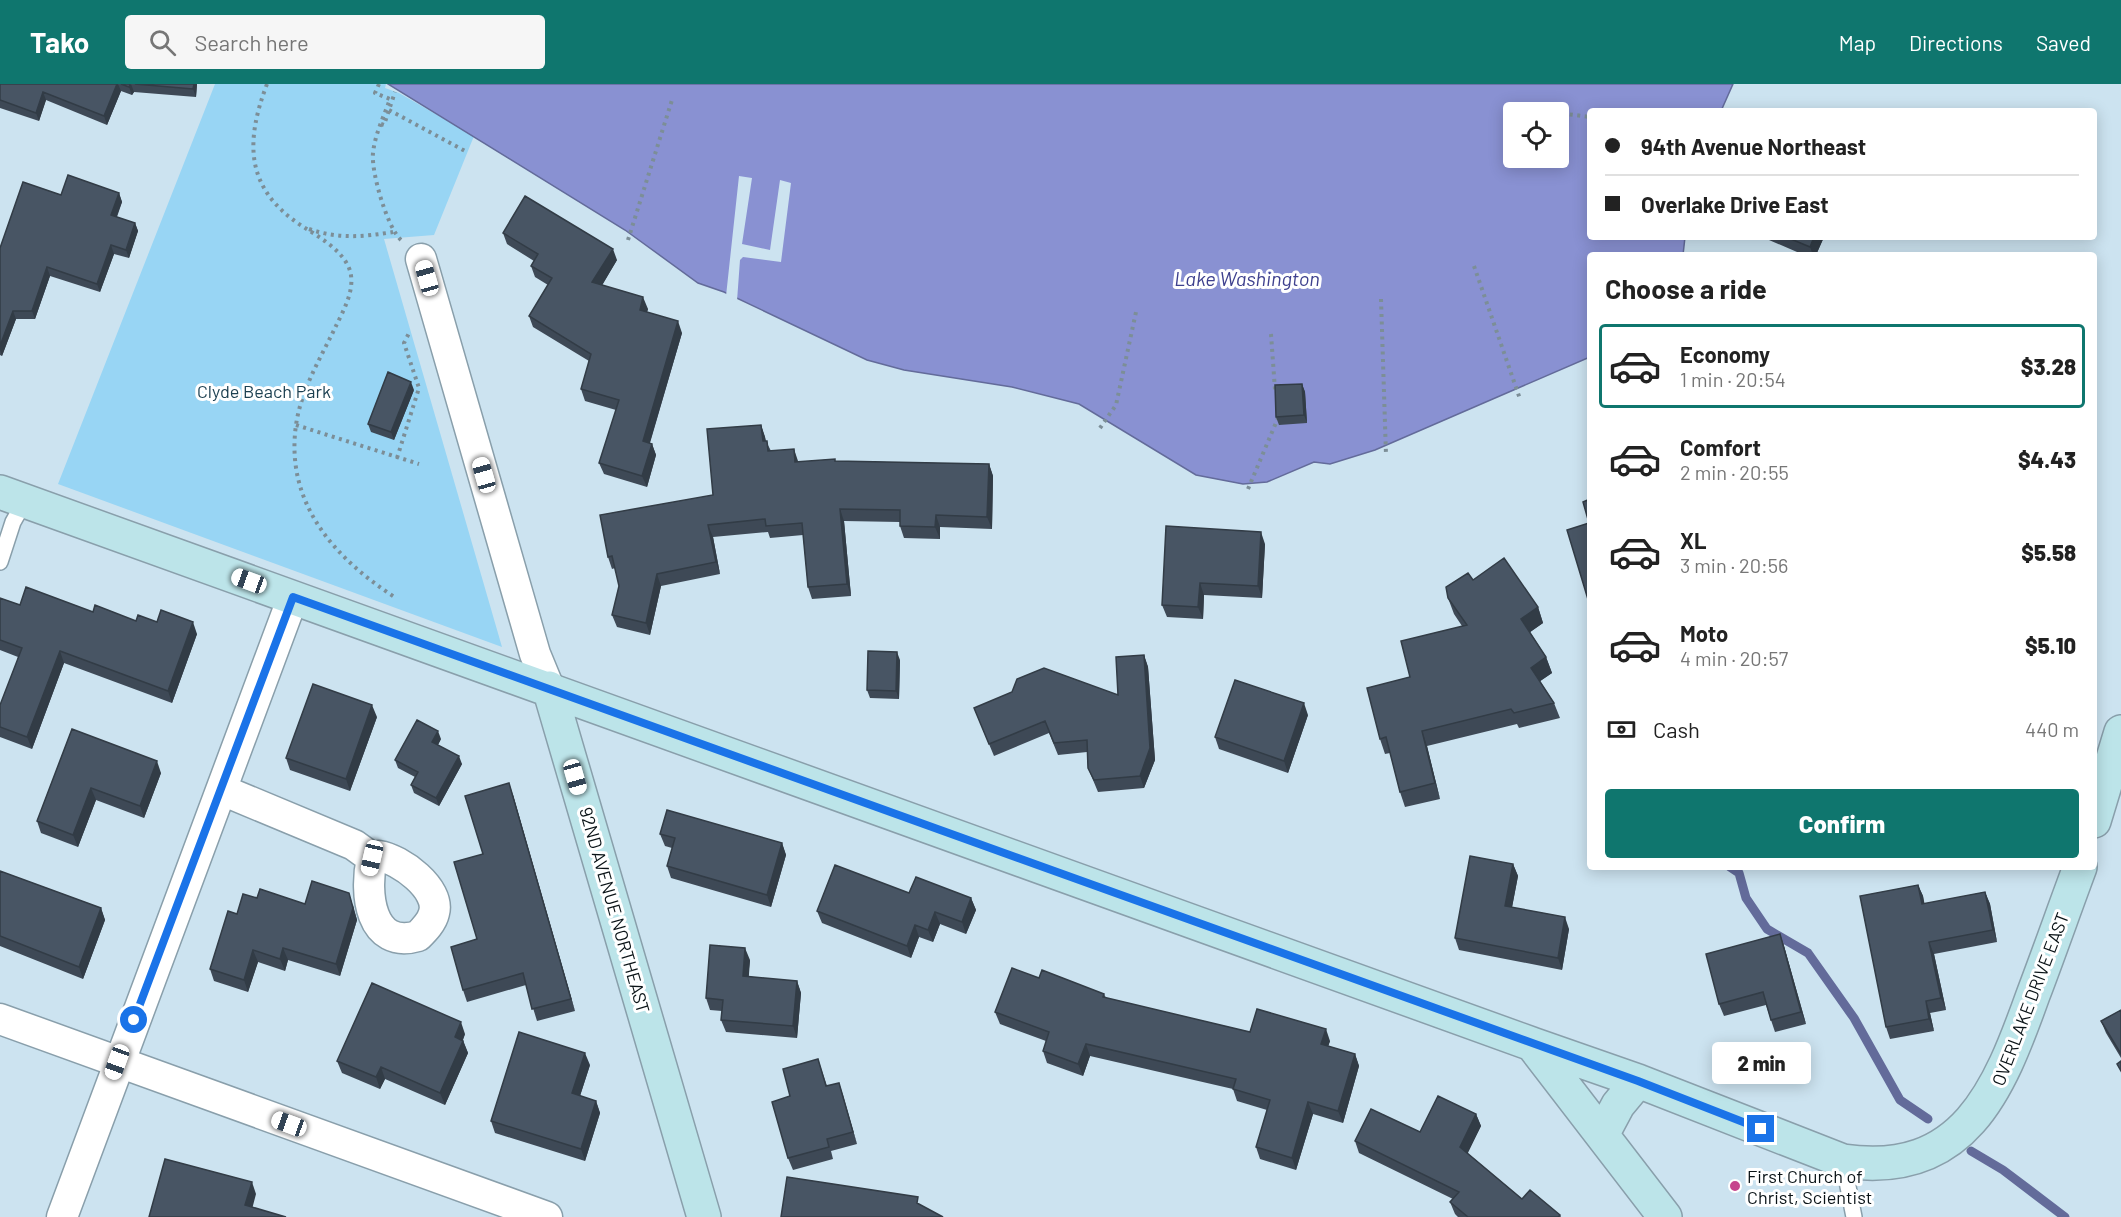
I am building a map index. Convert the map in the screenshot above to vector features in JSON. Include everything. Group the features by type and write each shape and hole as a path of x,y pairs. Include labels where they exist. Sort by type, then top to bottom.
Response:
{"main road":[{"name":"OVERLAKE DRIVE EAST","path":"12,496 1638,1081 1843,1161 1866,1164 1887,1163 1917,1155 1943,1144 1974,1119 1997,1086 2015,1047 2079,870"},
{"name":"92ND AVENUE NORTHEAST","path":"549,688 704,1217"},
{"path":"2097,811 2121,732"},
{"path":"1532,1044 1665,1217"},
{"path":"1602,1135 1618,1105 1638,1081"}],"street":[{"name":"92ND AVENUE NORTHEAST","path":"421,259 536,654 549,688"},
{"path":"62,1217 117,1062 222,790 293,597"},
{"path":"222,790 354,845 372,858"},
{"path":"0,1019 547,1217"}],"lane":[{"path":"0,562 14,522 12,496"},
{"path":"1843,1161 1854,1217"}],"path":[{"path":"267,84 255,115 252,137 254,163 271,198 283,214 339,254 350,269 352,281 343,311 304,394 296,425 296,461 304,502 325,536 352,565 402,602"},
{"path":"303,227 327,235 346,237 393,232 373,166 373,153 390,99 375,93 379,84"},
{"path":"381,124 384,125 395,92"},
{"path":"628,240 672,100"},
{"path":"390,110 465,152"},
{"path":"1569,114 1587,117"},
{"path":"1474,266 1520,399"},
{"path":"1381,298 1386,455"},
{"path":"1100,428 1116,405 1136,312"},
{"path":"398,458 419,388 404,343 413,328 437,316"},
{"path":"1271,334 1276,400"},
{"path":"1248,489 1278,422 1277,411"},
{"path":"296,425 419,464"}],"green space":[{"name":"Clyde Beach Park","path":"215,84 386,84 385,88 399,93 474,136 434,235 384,239 502,647 58,484"}],"water":[{"name":"Lake Washington","path":"388,84 1733,84 1722,108 1587,108 1587,240 1685,240 1683,252 1587,252 1587,358 1375,450 1330,464 1314,462 1267,482 1243,484 1196,475 1079,404 1012,387 904,370 867,360 724,292 698,283 625,230"}],"pier":[{"path":"739,176 752,178 742,244 770,250 780,180 791,183 781,262 743,257 740,260 737,301 726,296"}],"building":[{"path":"0,84 117,84 104,116 43,92 36,113 0,100"},
{"path":"135,84 194,84 193,89"},
{"path":"68,175 119,193 111,215 135,223 126,250 111,245 97,284 47,267 32,311 13,311 0,346 0,248 23,182 61,195"},
{"path":"525,196 613,249 592,282 643,297 640,310 678,321 643,441 652,444 642,476 599,463 619,400 581,389 591,354 529,316 552,278 531,266 538,254 503,233"},
{"path":"1793,240 1813,240 1810,247"},
{"path":"388,372 411,382 391,432 368,424"},
{"path":"1302,384 1304,415 1276,417 1275,385"},
{"path":"761,425 763,441 767,441 768,451 794,449 795,462 835,459 835,461 989,464 987,517 936,515 935,527 900,526 900,510 840,509 847,584 808,587 802,523 766,526 765,519 708,525 716,562 657,574 646,623 612,615 619,586 612,556 608,557 600,515 713,495 707,429"},
{"path":"1587,500 1587,516 1583,502"},
{"path":"1587,524 1587,596 1567,530"},
{"path":"1166,526 1261,532 1258,586 1200,583 1198,607 1162,605"},
{"path":"1504,558 1538,607 1521,619 1546,657 1531,668 1554,703 1514,713 1511,709 1422,731 1435,783 1400,792 1386,737 1380,739 1367,688 1410,677 1401,641 1467,625 1448,598 1446,587 1468,573 1473,580"},
{"path":"26,587 93,612 95,605 136,621 138,615 157,622 161,610 193,622 168,691 60,651 27,737 0,727 0,705 22,648 0,640 0,598 20,605"},
{"path":"868,651 897,652 896,691 867,690"},
{"path":"1144,655 1150,748 1140,776 1094,780 1088,768 1087,740 1054,743 1045,721 989,744 974,708 1012,692 1017,679 1044,668 1118,695 1116,657"},
{"path":"1235,680 1304,703 1284,761 1215,737"},
{"path":"313,684 372,705 346,779 286,758"},
{"path":"417,720 438,731 432,742 459,756 436,798 411,785 418,772 395,760"},
{"path":"72,729 157,761 140,806 91,788 73,835 37,821"},
{"path":"509,783 571,999 532,1009 523,973 463,990 451,947 477,939 454,862 483,854 465,796"},
{"path":"667,810 782,843 767,895 667,866 675,838 660,834"},
{"path":"1470,856 1513,864 1505,906 1565,917 1558,958 1455,938"},
{"path":"835,865 909,893 916,877 971,898 962,922 935,912 928,930 915,925 907,946 817,911"},
{"path":"0,871 101,908 79,967 0,936"},
{"path":"312,881 349,893 353,908 336,964 283,948 280,959 253,950 244,980 210,969 228,911 237,914 243,894 257,898 260,889 305,904"},
{"path":"1918,885 1922,904 1985,892 1993,930 1929,942 1941,998 1926,1001 1929,1019 1886,1027 1860,896"},
{"path":"1780,934 1801,1012 1771,1020 1763,992 1719,1004 1706,954"},
{"path":"710,945 745,948 743,976 797,981 793,1026 721,1020 723,1000 706,998"},
{"path":"1012,968 1039,978 1042,970 1104,994 1103,997 1250,1032 1257,1009 1326,1029 1321,1044 1355,1054 1338,1111 1308,1102 1292,1158 1256,1147 1270,1100 1233,1089 1236,1079 1086,1044 1078,1064 1043,1051 1049,1032 995,1012"},
{"path":"372,983 461,1022 455,1037 463,1041 440,1093 381,1067 376,1077 337,1061"},
{"path":"2121,1010 2121,1054 2101,1021"},
{"path":"519,1032 585,1053 572,1093 596,1101 581,1149 491,1121"},
{"path":"818,1059 826,1086 839,1083 853,1132 827,1139 829,1147 788,1158 772,1102 790,1096 783,1069"},
{"path":"1438,1096 1476,1114 1460,1147 1522,1199 1530,1190 1560,1215 1558,1217 1468,1217 1450,1202 1459,1192 1355,1141 1371,1109 1420,1132"},
{"path":"165,1159 252,1182 245,1205 286,1217 149,1217"},
{"path":"787,1177 918,1197 917,1203 943,1217 781,1217"}],"waterway":[{"path":"1734,870 1739,873 1746,898 1767,929 1808,953 1854,1018 1900,1100 1928,1119"},
{"path":"1971,1151 2003,1170 2065,1217"}],"place":[{"name":"First Church of Christ, Scientist","path":"1735,1186"}],"route":[{"path":"134,1020 293,597 1638,1081 1761,1129"}]}
